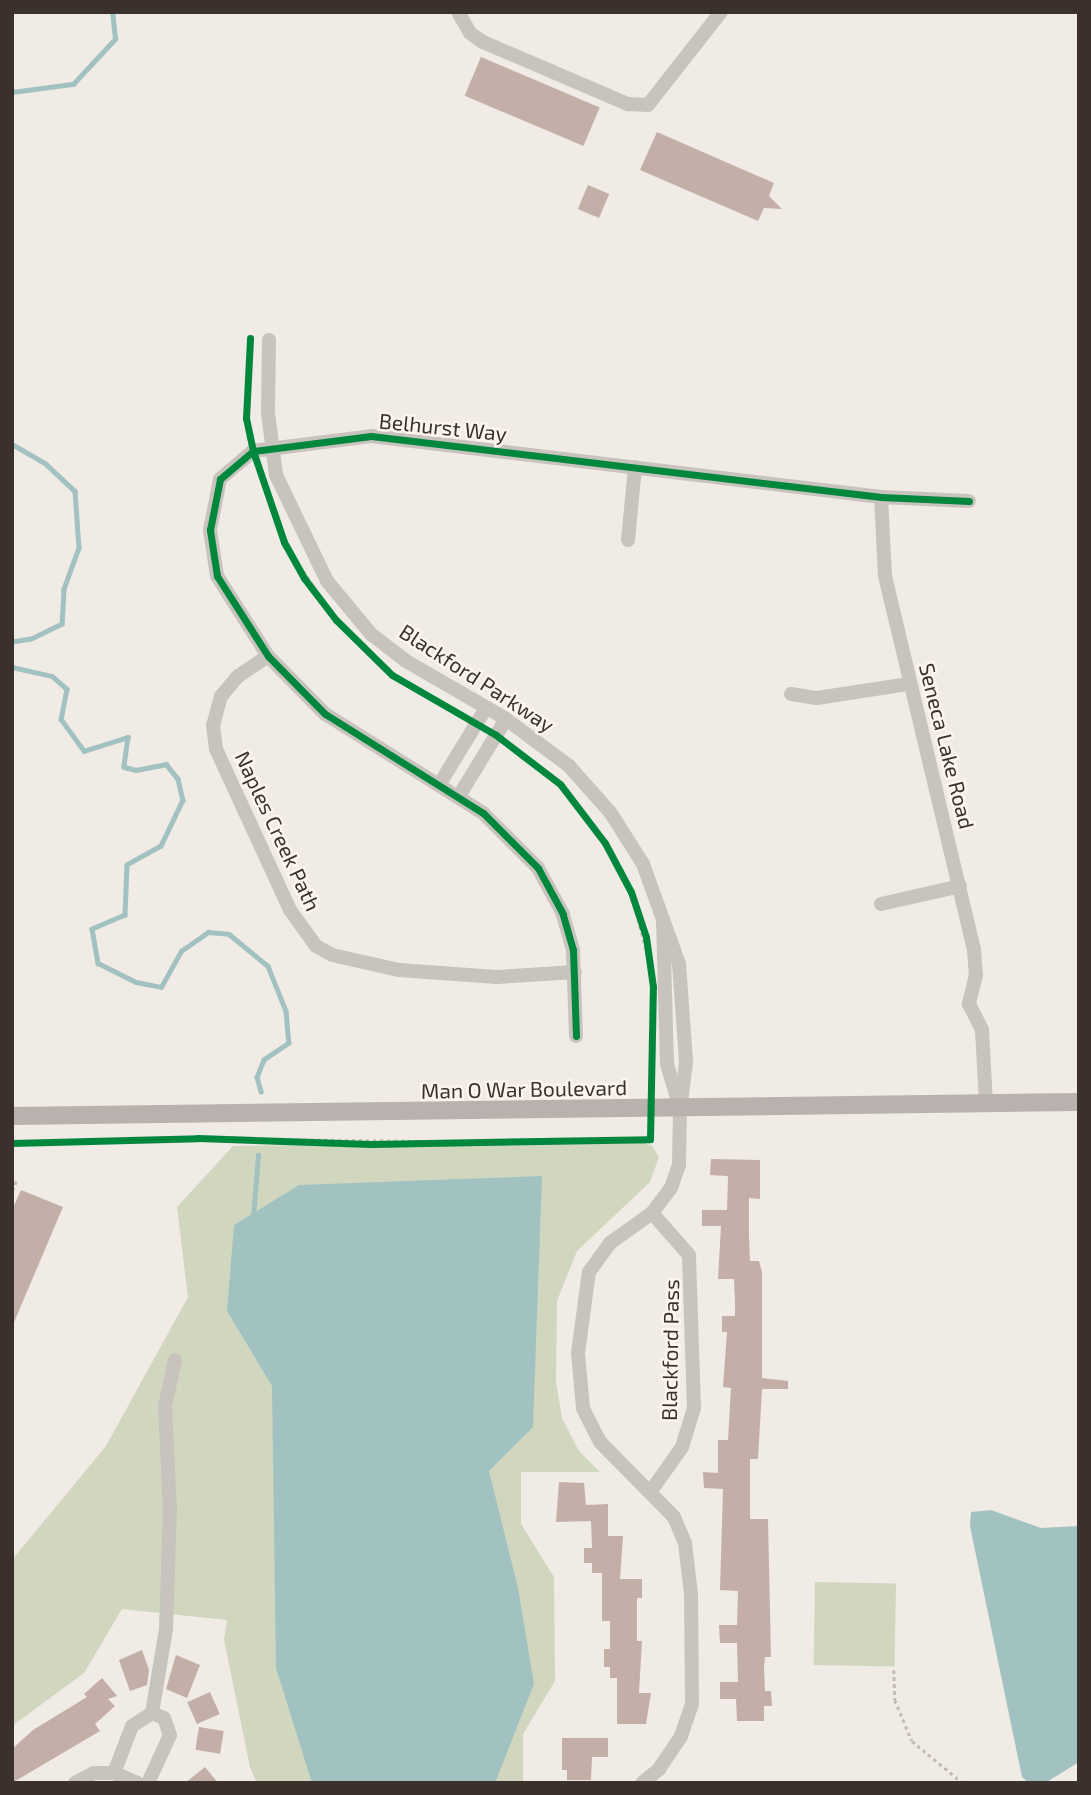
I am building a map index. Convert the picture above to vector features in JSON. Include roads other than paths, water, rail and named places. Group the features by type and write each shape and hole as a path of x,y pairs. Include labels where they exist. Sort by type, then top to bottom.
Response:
{"main road":[{"name":"Man O War Boulevard","path":"12,1115 1079,1102"}],"street":[{"path":"458,12 470,33 483,41 628,104 648,105 722,12"},
{"name":"Blackford Parkway","path":"269,340 271,447 276,475 311,555 346,606 406,661 506,719 569,766 610,812 643,864 663,922 667,1063 680,1108 680,1165 671,1188 652,1213 610,1243 589,1272 578,1353 583,1408 600,1442 674,1517 685,1543 691,1594 692,1704 681,1736 659,1769 642,1783"},
{"name":"Belhurst Way","path":"576,1037 575,972 563,914 538,868 504,830 459,796 326,714 268,656 217,576 212,554 212,503 220,479 253,451 372,436 881,496 969,502"},
{"path":"628,540 635,467"},
{"name":"Seneca Lake Road","path":"881,496 885,576 960,886 975,962 969,1004 982,1030 986,1103"},
{"name":"Naples Creek Path","path":"268,656 238,676 221,696 213,725 216,749 290,910 316,946 332,955 399,970 497,977 575,972"},
{"path":"791,694 817,698 909,684"},
{"path":"439,785 486,708"},
{"path":"459,796 506,719"},
{"path":"881,904 960,886"},
{"name":"Blackford Pass","path":"651,1491 682,1447 694,1408 690,1255 652,1213"},
{"path":"114,1773 132,1726 152,1713 167,1603 170,1511 164,1406 176,1360"},
{"path":"148,1783 170,1735 164,1718 152,1713"},
{"path":"75,1783 94,1773 114,1773 137,1783"}],"water":[{"path":"542,1176 533,1427 489,1471 518,1588 534,1684 495,1783 312,1783 276,1668 272,1386 227,1311 234,1225 299,1185"},
{"path":"991,1510 1041,1528 1079,1526 1079,1762 1045,1783 1029,1783 1022,1777 970,1526 971,1512"}],"waterway":[{"path":"12,92 73,84 115,39 112,12"},
{"path":"12,444 46,464 75,491 79,548 64,589 62,624 31,639 12,642"},
{"path":"12,667 52,676 67,689 61,719 84,751 128,737 124,767 136,770 166,764 178,779 183,800 161,846 127,865 125,915 92,929 98,963 136,982 161,987 181,951 208,932 229,934 268,966 286,1011 289,1043 264,1060 257,1077 261,1091"},
{"path":"253,1217 258,1155"}]}
